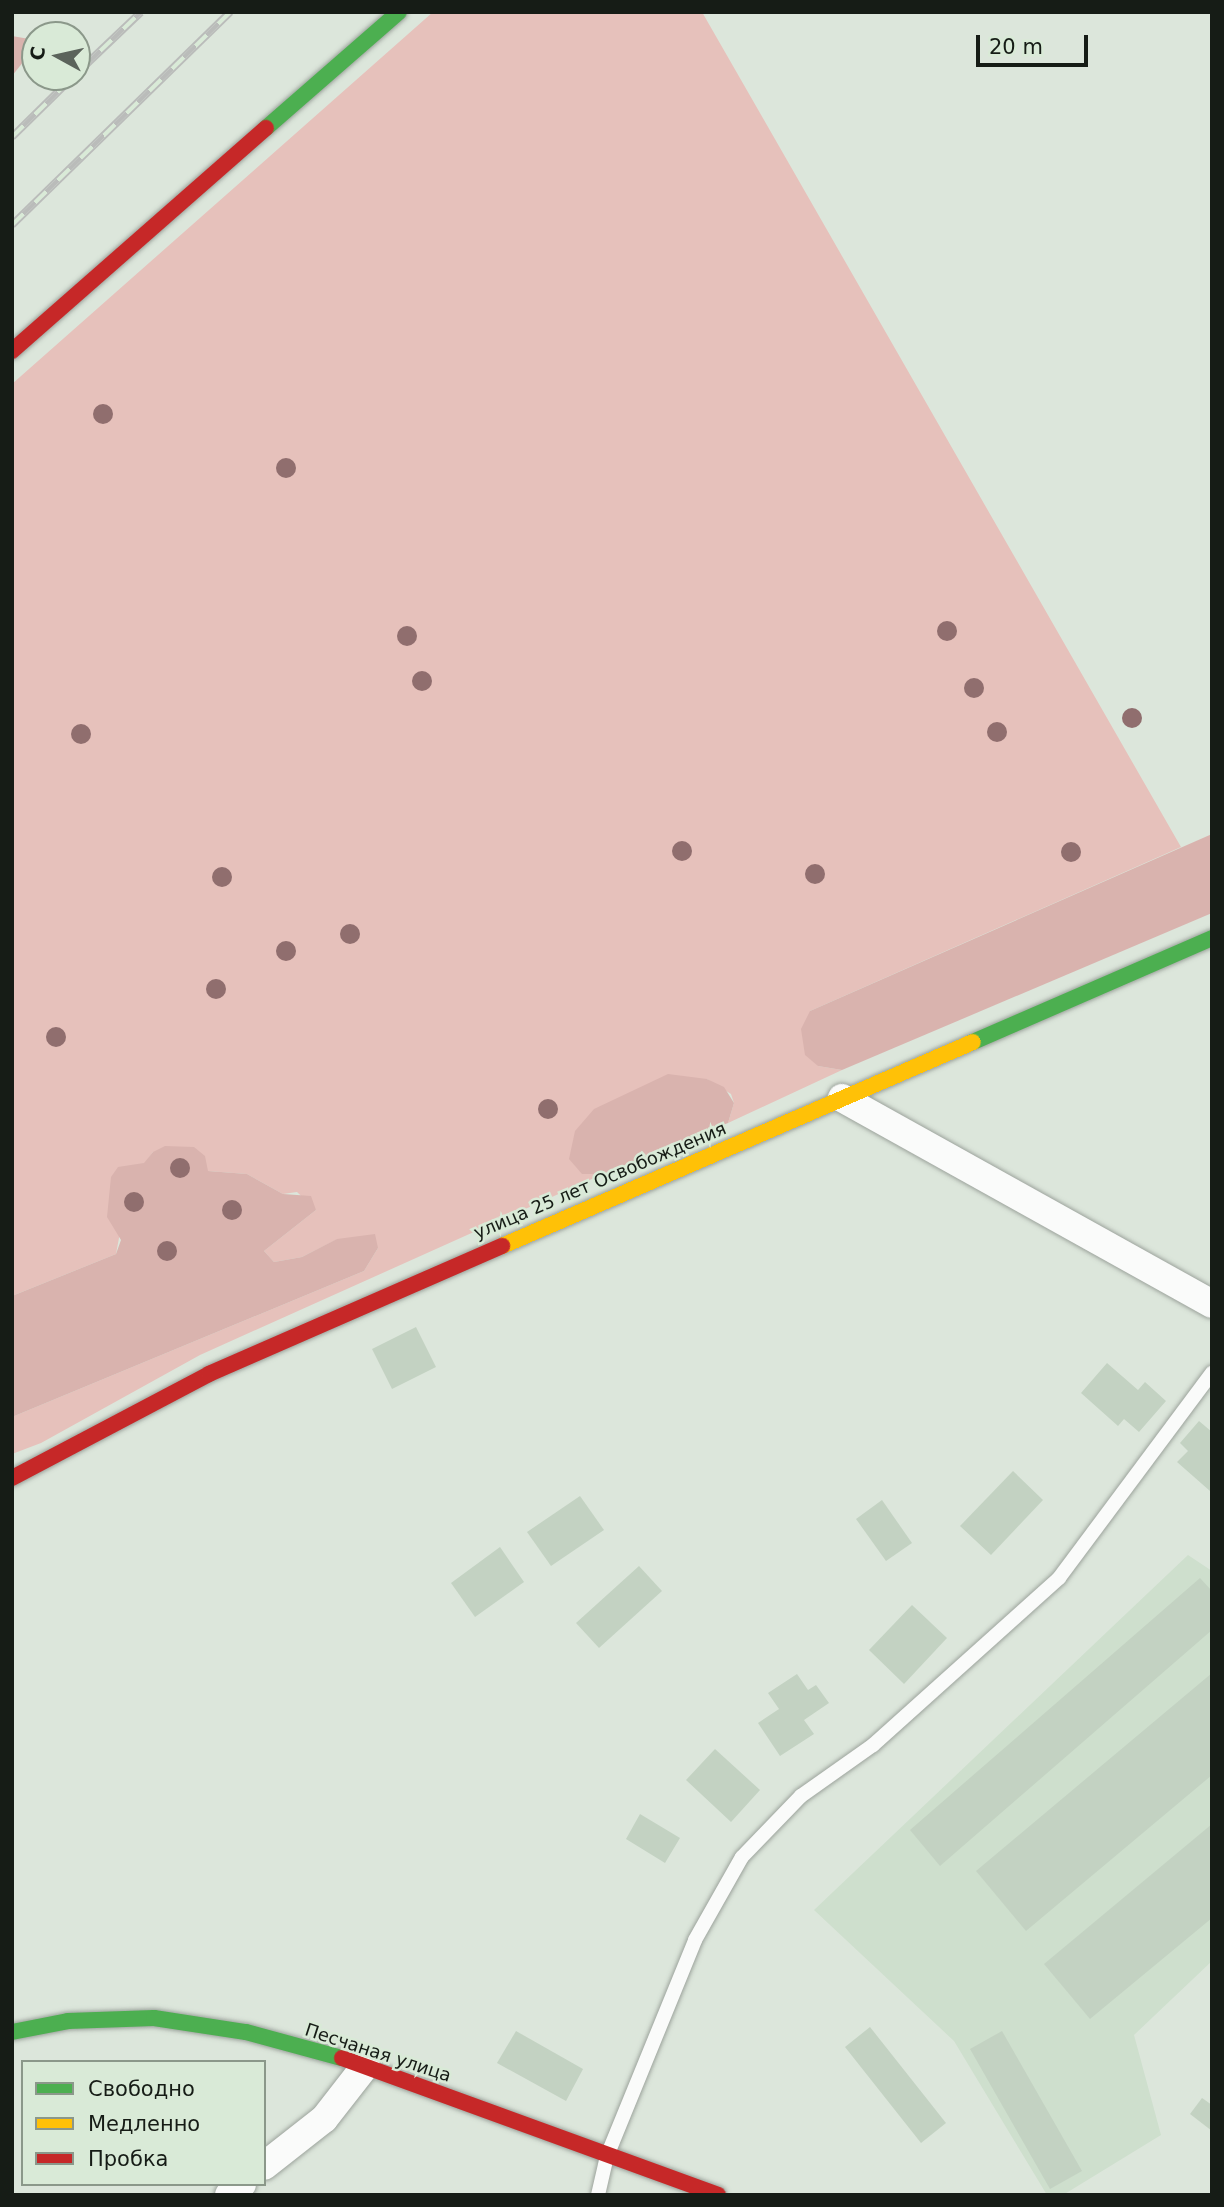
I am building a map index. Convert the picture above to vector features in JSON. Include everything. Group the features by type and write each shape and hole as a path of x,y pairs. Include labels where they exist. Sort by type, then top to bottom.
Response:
{"street":[{"path":"12,351 399,12"},
{"name":"улица 25 лет Освобождения","path":"12,1478 209,1374 1212,938"},
{"path":"842,1098 1212,1304"},
{"name":"Песчаная улица","path":"12,2032 68,2021 154,2018 246,2032 366,2065 718,2195"},
{"path":"266,2164 324,2119 366,2065"}],"lane":[{"path":"598,2195 607,2156 695,1940 743,1857 801,1796 873,1745 1059,1578 1212,1373"}],"shaded area":[{"path":"433,12 702,12 1181,847 810,1011 818,1066 842,1070 728,1123 734,1103 731,1094 707,1079 582,1174 603,1174 200,1355 41,1443 12,1454 12,1417 364,1271 378,1248 338,1239 302,1257 274,1262 264,1251 316,1210 297,1192 283,1194 247,1174 208,1171 153,1152 145,1163 132,1168 116,1254 12,1296 12,384"},
{"path":"12,36 21,38 21,65 12,76"},
{"path":"1212,834 1212,913 842,1070 818,1066 805,1055 801,1029 810,1011"},
{"path":"668,1074 707,1079 724,1087 734,1103 728,1123 603,1174 582,1174 569,1159 575,1131 594,1109"},
{"path":"165,1146 194,1147 205,1156 208,1171 247,1174 283,1194 311,1196 316,1210 264,1251 274,1262 302,1257 337,1239 375,1234 378,1248 364,1271 12,1417 12,1296 116,1254 121,1240 107,1217 111,1177 118,1167 144,1163 153,1152"},
{"path":"1188,1555 1212,1571 1212,1961 1134,2035 1161,2135 1063,2195 1047,2195 954,2041 814,1910"}],"building":[{"path":"416,1327 436,1367 392,1389 372,1349"},
{"path":"1107,1363 1138,1390 1145,1382 1166,1401 1139,1432 1124,1419 1118,1426 1081,1393"},
{"path":"1199,1421 1212,1432 1210,1491 1177,1462 1188,1451 1180,1443"},
{"path":"1013,1471 1043,1500 991,1555 960,1526"},
{"path":"580,1496 604,1530 551,1566 527,1532"},
{"path":"882,1500 912,1543 886,1561 856,1519"},
{"path":"500,1547 524,1582 475,1617 451,1583"},
{"path":"639,1566 662,1591 599,1648 576,1623"},
{"path":"1200,1578 1212,1591 1212,1630 940,1866 910,1830"},
{"path":"912,1605 947,1638 904,1684 869,1650"},
{"path":"1212,1673 1212,1775 1026,1931 976,1871"},
{"path":"797,1674 808,1690 816,1685 829,1703 804,1720 814,1734 780,1756 758,1723 779,1709 768,1693"},
{"path":"715,1749 760,1790 731,1822 686,1780"},
{"path":"640,1814 680,1838 665,1863 626,1839"},
{"path":"1212,1824 1212,1918 1090,2019 1044,1964"},
{"path":"870,2027 946,2123 921,2143 845,2047"},
{"path":"516,2031 583,2069 566,2101 497,2063"},
{"path":"1002,2031 1082,2171 1050,2189 970,2049"},
{"path":"1202,2098 1212,2105 1212,2131 1190,2114"}],"railway":[{"path":"91,60 141,12"},
{"path":"12,225 230,12"},
{"path":"12,137 59,91"}],"traffic: fast":[{"path":"266,128 399,12"},
{"path":"973,1042 1212,938"},
{"path":"12,2032 68,2021 154,2018 246,2032 342,2058"}],"traffic: slow":[{"path":"502,1246 973,1042"}],"traffic: jam":[{"path":"12,351 266,128"},
{"path":"12,1478 209,1374 502,1246"},
{"path":"342,2058 718,2195"}]}
